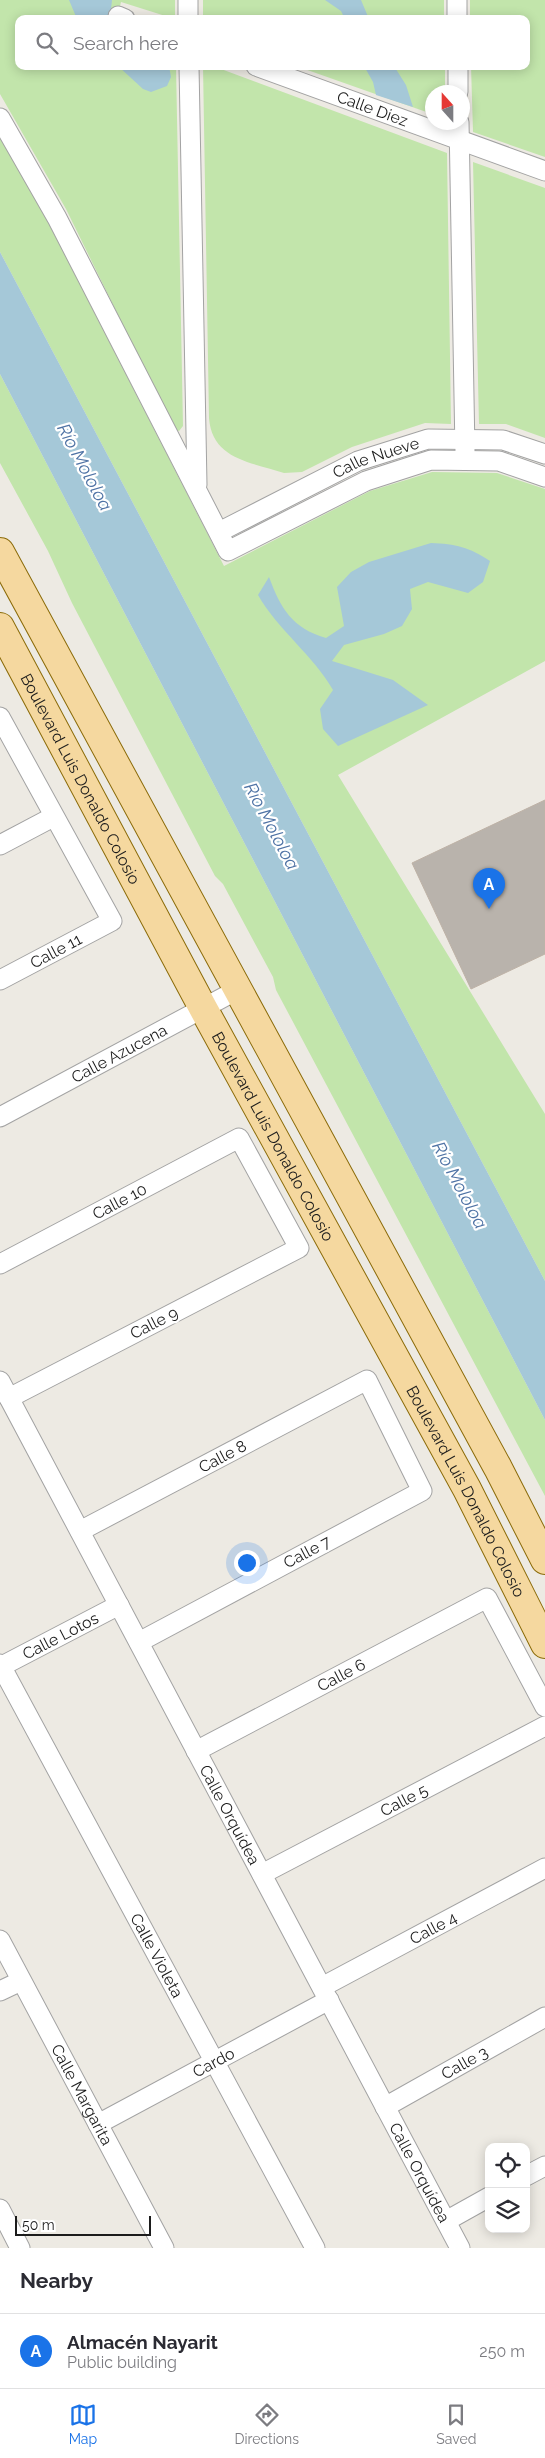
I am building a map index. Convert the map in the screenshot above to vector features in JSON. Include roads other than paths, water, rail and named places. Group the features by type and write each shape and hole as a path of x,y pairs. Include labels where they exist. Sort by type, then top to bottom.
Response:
{"main road":[{"path":"2,566 87,714 239,989 498,1468 545,1560"},
{"name":"Boulevard Luis Donaldo Colosio","path":"0,627 203,1008 467,1489 545,1644"}],"street":[{"path":"188,0 188,15"},
{"path":"457,0 457,15"},
{"path":"189,70 198,491"},
{"name":"Calle Diez","path":"268,70 459,131 545,171"},
{"path":"458,70 458,85"},
{"path":"0,118 57,218 219,532"},
{"path":"459,131 465,461"},
{"name":"Calle Nueve","path":"545,454 503,440 428,439 358,461 219,532 228,551 366,481 431,460 499,461 545,477"},
{"path":"0,717 53,817 0,845"},
{"name":"Calle 11","path":"0,980 112,921 53,817"},
{"name":"Calle Azucena","path":"0,1117 239,989"},
{"name":"Calle 10","path":"0,1264 239,1138 300,1248"},
{"name":"Calle 9","path":"4,1390 300,1248"},
{"name":"Calle 8","path":"80,1531 367,1380 422,1491"},
{"name":"Calle Orquídea","path":"4,1390 460,2248"},
{"name":"Calle 7","path":"139,1642 422,1491"},
{"name":"Calle 6","path":"196,1751 487,1598 545,1707"},
{"name":"Calle Lotos","path":"0,1666 119,1605"},
{"name":"Calle Violeta","path":"0,1666 315,2248"},
{"name":"Calle 5","path":"262,1874 545,1726"},
{"name":"Calle 4","path":"326,1994 545,1868"},
{"name":"Calle Margarita","path":"0,1940 164,2248"},
{"path":"0,1991 22,1981"},
{"name":"Cardo","path":"98,2124 214,2062 326,1994"},
{"name":"Calle 3","path":"385,2107 545,2018"},
{"path":"530,2174 545,2166"},
{"path":"446,2221 485,2199"},
{"path":"0,2209 20,2248"}],"water":[{"path":"69,0 112,0 110,15 75,15"},
{"path":"325,0 361,0 367,15 343,15 341,11"},
{"path":"122,70 170,70 171,77 167,86 151,92 143,89"},
{"path":"366,70 397,70 406,85 413,107 376,95 373,82"},
{"name":"Río Mololoa","path":"0,252 545,1281 545,1420 0,374"},
{"path":"431,543 462,547 490,561 483,582 468,593 428,582 410,589 412,609 402,626 384,634 344,645 332,661 393,680 428,705 338,746 323,729 320,709 333,690 316,665 275,620 258,595 269,577 278,599 289,616 304,629 326,638 344,626 337,587 351,572 369,562"}],"place":[{"name":"Almacén Nayarit","path":"489,909"}]}
